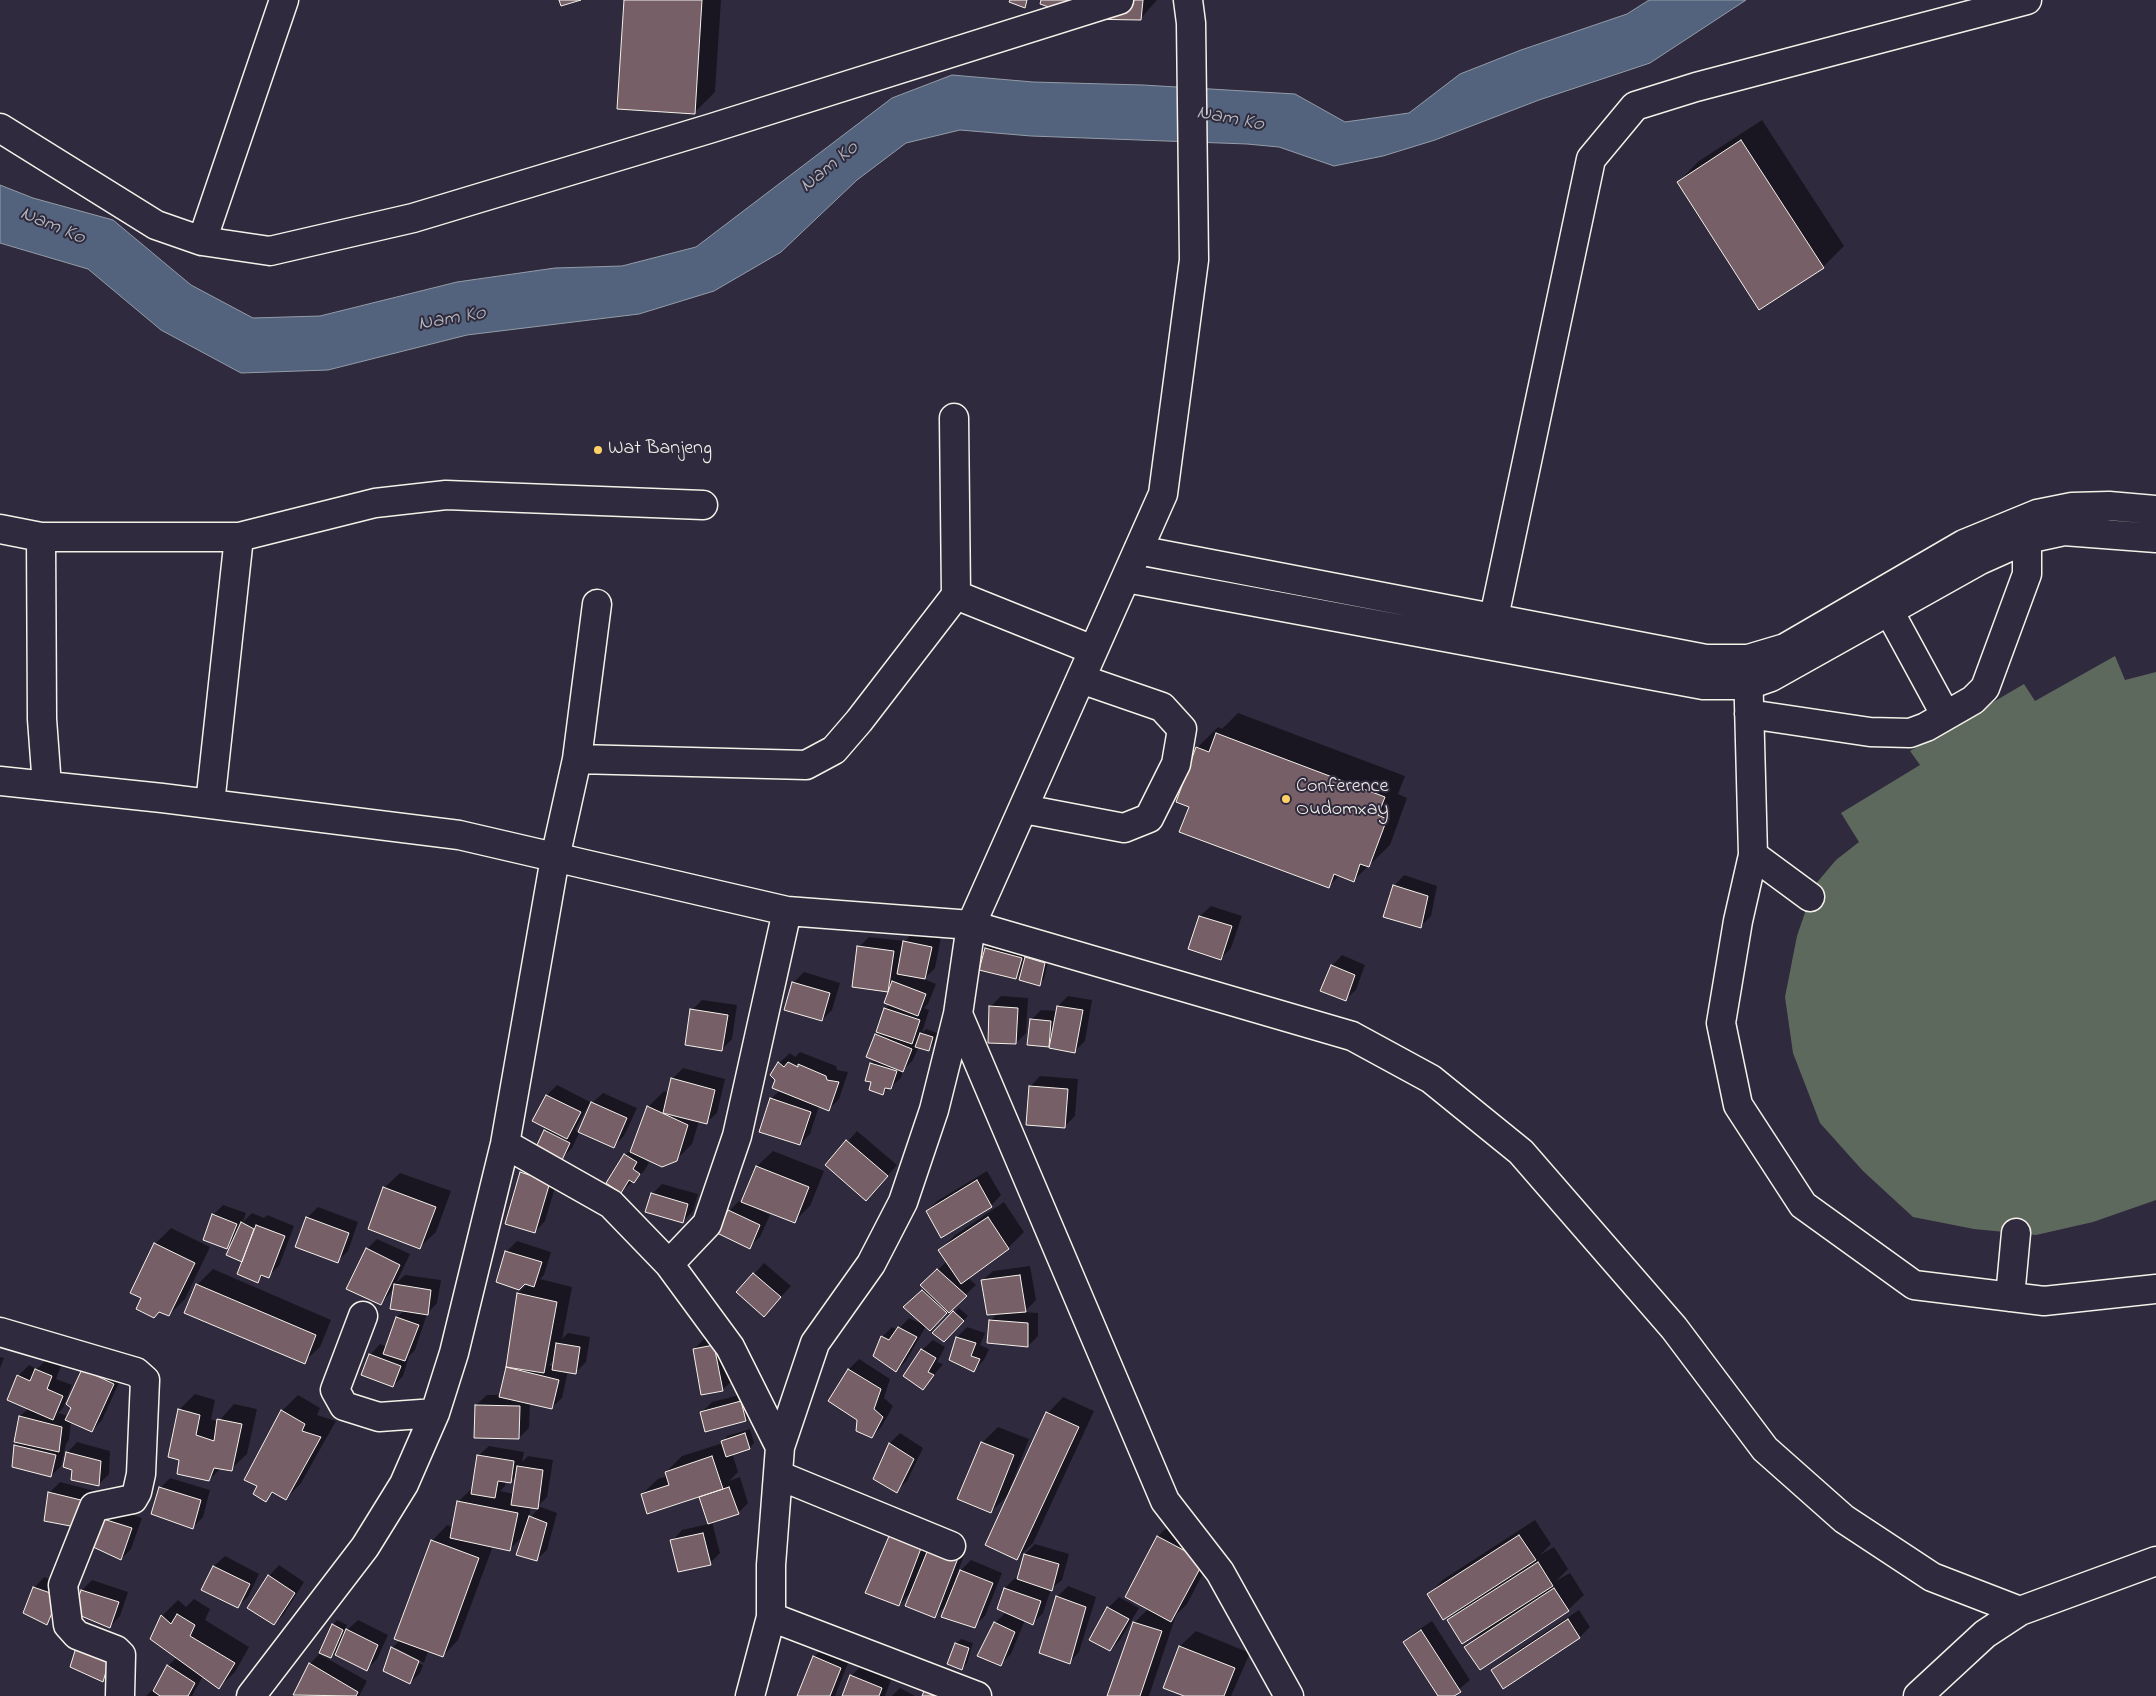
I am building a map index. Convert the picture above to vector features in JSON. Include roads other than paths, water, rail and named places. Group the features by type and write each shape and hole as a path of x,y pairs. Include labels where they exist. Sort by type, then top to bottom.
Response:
{"street":[{"path":"202,241 284,0"},
{"path":"0,128 156,225 202,241 270,250 413,218 712,128 1064,8 1119,0"},
{"path":"1488,646 1591,159 1635,106 1696,87 2028,0"},
{"path":"750,1696 771,1616 771,1565 780,1447 815,1343 871,1264 903,1202 934,1110 958,1014 971,925 1163,494 1194,249 1190,11"},
{"path":"577,759 806,765 834,750 860,721 956,595 954,418"},
{"path":"0,529 41,538 239,537 375,503 446,495 703,505"},
{"path":"1138,550 1706,659 1771,678 1980,560 2025,530 2036,514 2072,507 2109,506 2156,510"},
{"path":"1126,578 1703,685 1748,672 1785,648 1964,544 2025,530 2156,538"},
{"path":"1749,714 1870,732 1910,733 1926,727 1945,714 1973,700 1986,688 2027,574 2025,530"},
{"path":"210,804 239,537"},
{"path":"41,538 42,719 47,786"},
{"path":"956,595 1093,650"},
{"path":"251,1696 365,1547 404,1484 435,1413 454,1353 504,1144 556,858 577,759 597,604"},
{"path":"1889,611 1945,714"},
{"path":"1748,672 1753,855 1738,921 1721,1023 1738,1105 1803,1205 1914,1285 2044,1301 2156,1289"},
{"path":"1024,809 1124,828 1149,818 1176,764 1182,730 1162,708 1081,679"},
{"path":"0,781 210,804 459,835 786,911 971,925 1352,1036 1431,1079 1522,1152 1674,1328 1766,1449 1844,1519 1932,1577 2020,1611"},
{"path":"1753,855 1810,897"},
{"path":"669,1264 707,1224 731,1154 786,911"},
{"path":"958,1014 1165,1501 1220,1572 1289,1696"},
{"path":"504,1144 611,1204 669,1264 730,1346 780,1447"},
{"path":"2010,1296 2016,1233"},
{"path":"363,1316 335,1390 344,1406 379,1417 435,1413"},
{"path":"0,1332 136,1372 145,1380 141,1474 137,1492 133,1499 94,1507 63,1585 68,1625 77,1635 116,1650 121,1655 120,1696"},
{"path":"778,1476 951,1546"},
{"path":"1918,1696 1985,1634 2020,1611 2156,1561"},
{"path":"771,1616 977,1696"}],"water":[{"name":"Nam Ko","path":"1649,0 1746,0 1650,63 1539,100 1435,140 1383,156 1334,166 1279,147 1247,144 1031,136 960,130 906,143 857,180 781,252 714,291 639,314 467,335 328,370 241,373 161,330 88,269 0,243 0,185 33,198 113,220 191,285 253,318 320,316 457,282 555,268 622,266 696,247 892,98 952,75 1033,82 1143,85 1295,94 1345,122 1409,113 1460,74 1521,50 1627,14"}],"place":[{"name":"Wat Banjeng","path":"598,450"},
{"name":"Conference Oudomxay","path":"1286,799"}]}
